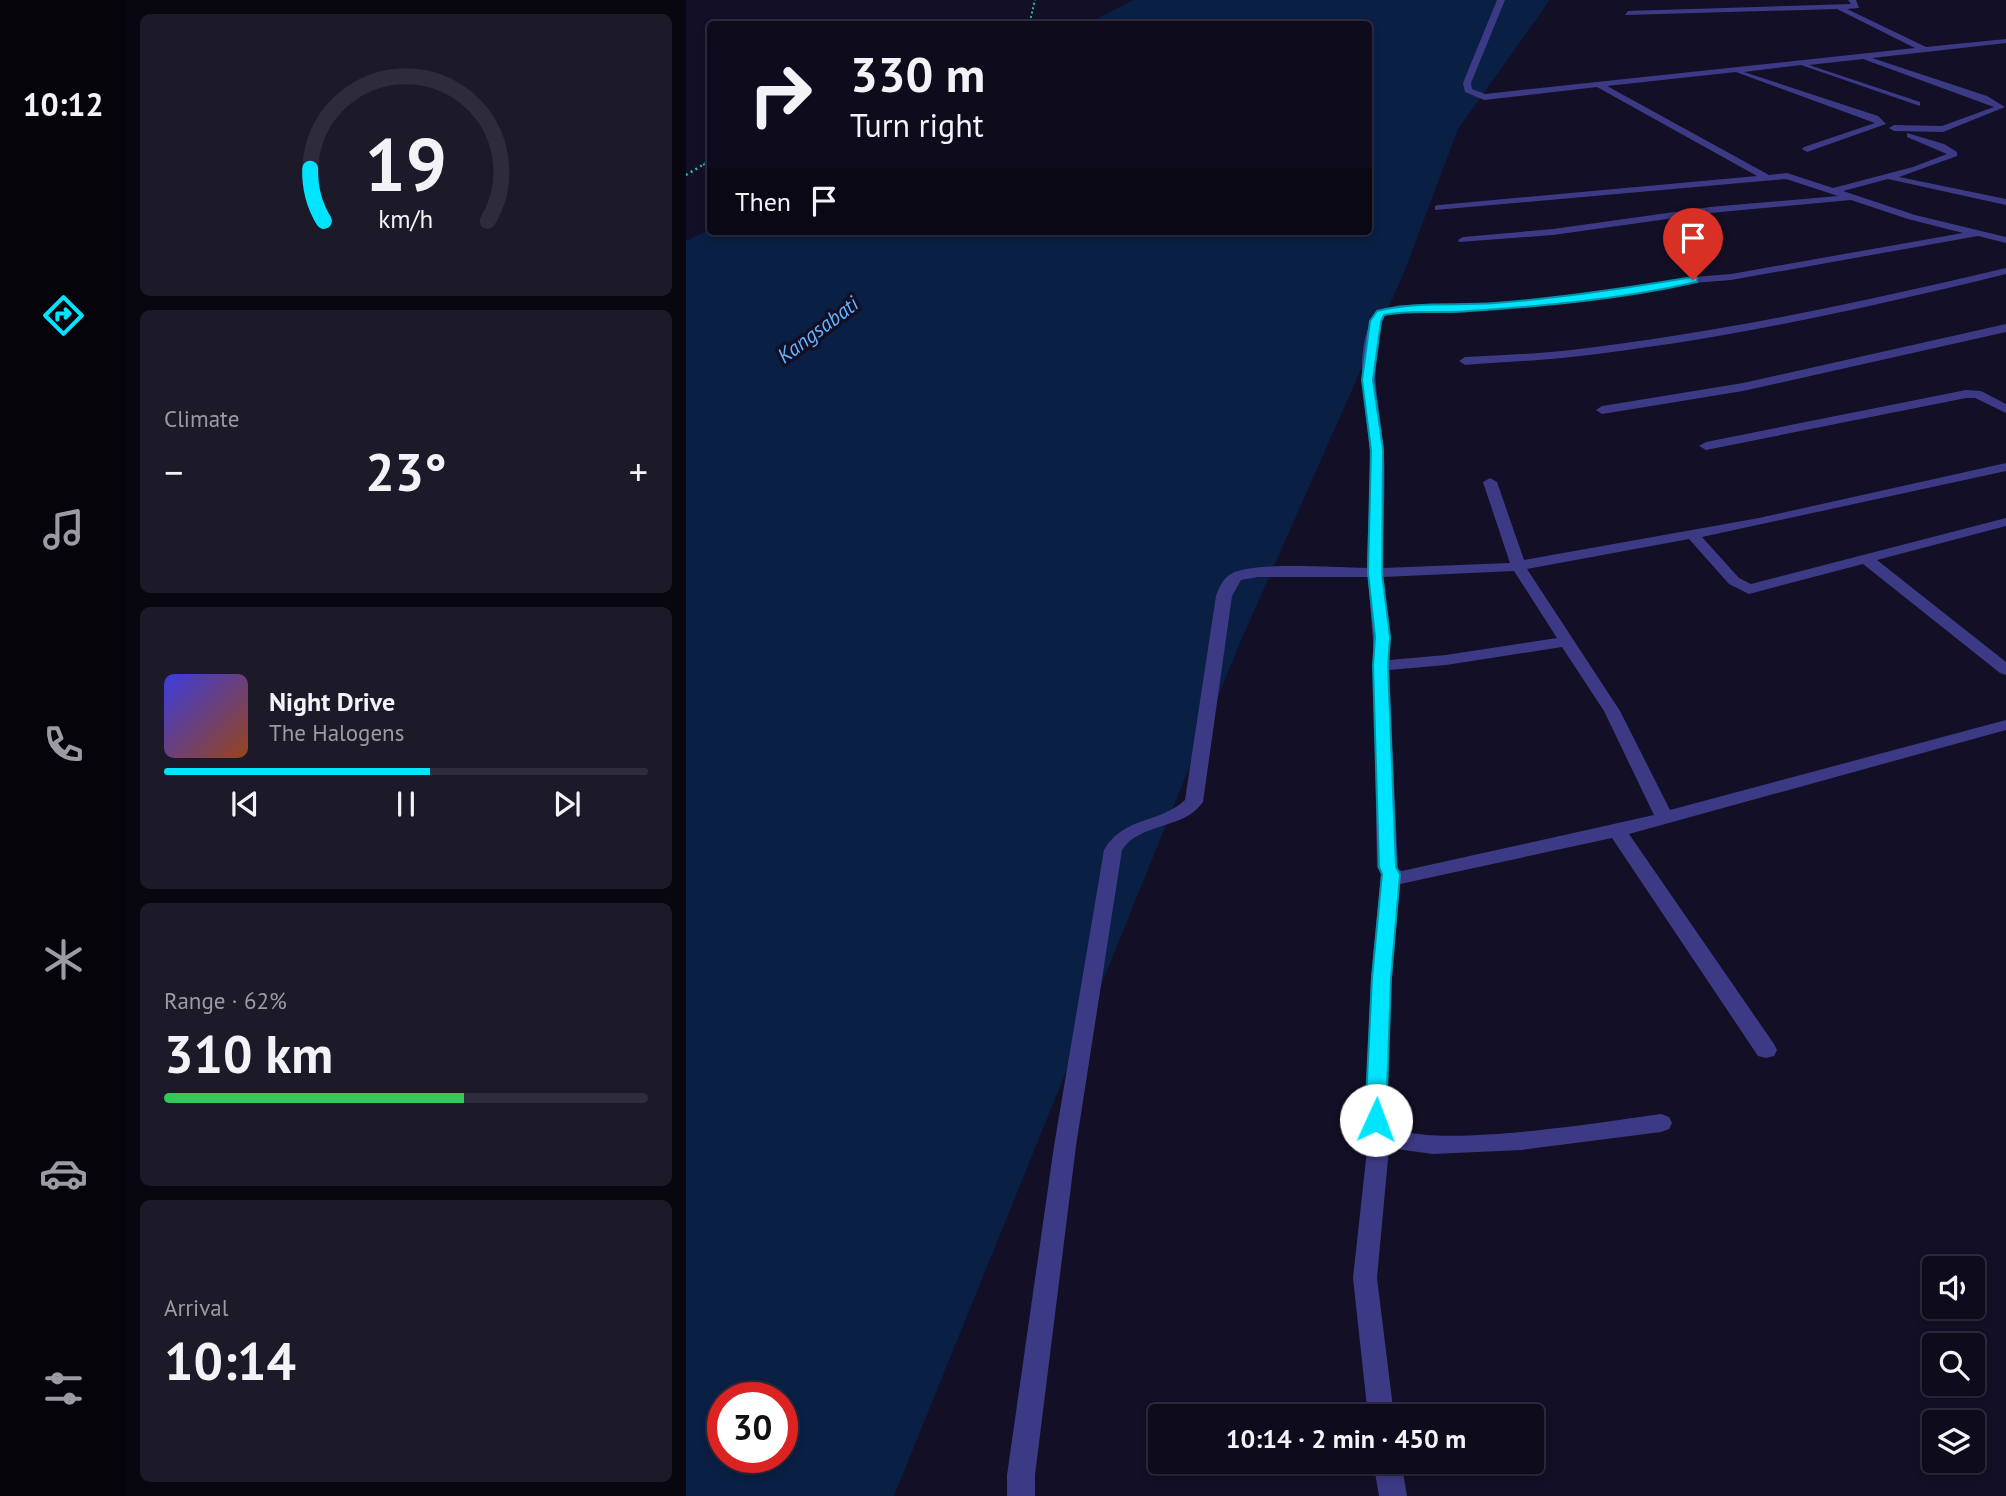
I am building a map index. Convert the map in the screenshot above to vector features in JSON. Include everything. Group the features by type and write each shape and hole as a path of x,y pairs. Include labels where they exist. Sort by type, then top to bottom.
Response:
{"street":[{"path":"1501,0 1467,83 1468,90 1484,97 2006,41"},
{"path":"1629,4 1771,0 1781,7"},
{"path":"1628,13 1781,7 1840,8 1856,6 1852,0"},
{"path":"1840,8 1923,49"},
{"path":"1861,57 1984,98 2001,107 1944,129 1894,128"},
{"path":"1799,64 1917,104"},
{"path":"1734,71 1880,121 1954,154 1889,177 1833,191"},
{"path":"1600,86 1768,178"},
{"path":"1807,149 1878,127 1880,121"},
{"path":"1439,208 1793,177 1912,217 2006,240"},
{"path":"1889,177 2006,202"},
{"path":"1463,240 1553,232 1710,210 1851,198"},
{"path":"1380,1404 1365,1278 1368,1228 1380,1132 1376,1120 1380,1003 1391,874 1387,867 1382,637 1375,573 1377,450 1367,380 1375,321 1380,313 1399,308 1450,310 1573,300 1693,280 1731,277 2006,230"},
{"path":"1465,361 1569,354 1668,341 1869,304 2006,271"},
{"path":"1602,410 1743,387 2006,328"},
{"path":"1706,446 1966,394 1977,394 2006,409"},
{"path":"1021,1496 1021,1475 1065,1146 1115,843 1124,836 1185,813 1194,802 1224,596 1232,578 1241,573 1258,572 1375,573 1518,566 1693,535 2006,467"},
{"path":"1490,482 1518,566 1612,711 1665,818"},
{"path":"1693,535 1734,581 1749,589 2006,522"},
{"path":"1868,560 2006,670"},
{"path":"1381,666 1446,660 1567,640"},
{"path":"1391,874 1401,878 1617,831 2006,725"},
{"path":"1617,831 1766,1050"},
{"path":"1380,1132 1395,1141 1433,1145 1521,1141 1661,1123"},
{"path":"1389,1474 1393,1496"}],"path":[{"path":"1027,21 1031,17 1035,0"},
{"path":"686,175 707,163"}],"water":[{"name":"Kangsabati","path":"1133,0 1550,0 1458,129 1405,270 1239,645 894,1496 686,1496 686,241 707,230 707,235 1372,235 1372,21 1093,21"}],"route":[{"path":"1376,1120 1381,978 1391,874 1387,867 1382,637 1375,573 1377,450 1367,380 1375,321 1380,313 1399,308 1450,310 1573,300 1693,280"}]}
